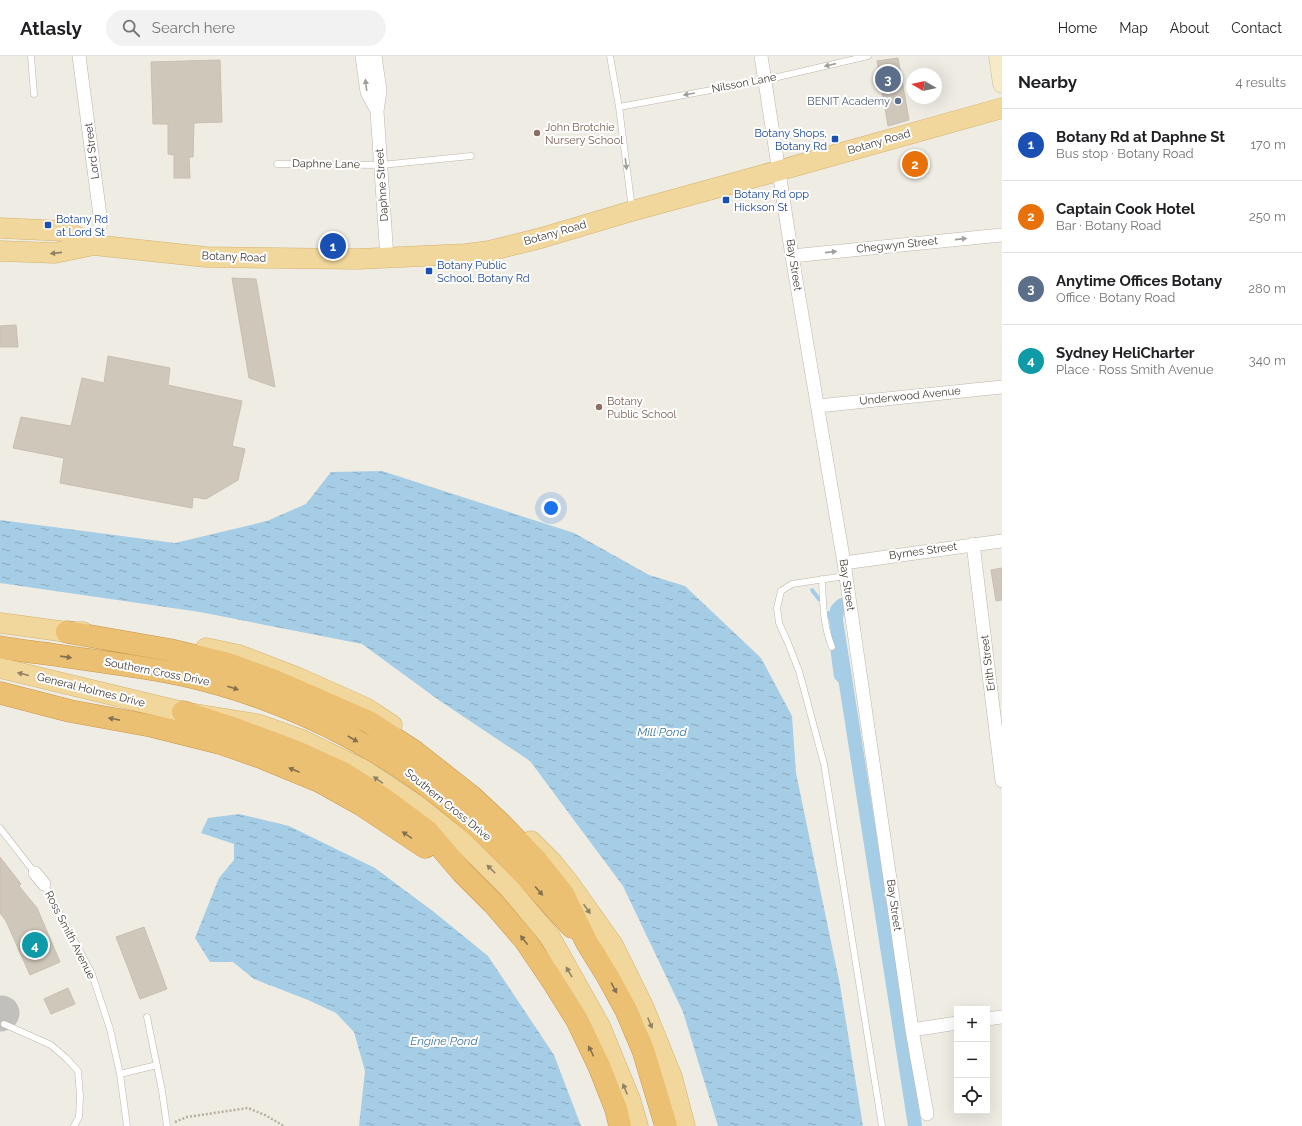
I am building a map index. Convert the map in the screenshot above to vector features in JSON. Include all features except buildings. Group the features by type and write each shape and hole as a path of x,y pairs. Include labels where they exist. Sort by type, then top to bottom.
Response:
{"highway":[{"path":"67,632 170,650 228,664 275,681 369,722 415,752 471,796 536,860 563,894 587,942 626,1010 640,1044 666,1126"},
{"name":"Southern Cross Drive","path":"0,647 182,675 233,688 290,709 349,736 401,767 433,790 490,839 519,867 553,907 587,942"},
{"path":"0,693 70,711 152,726 220,743 263,758 319,781 362,805 462,872"},
{"path":"183,712 297,752 343,774 384,799 427,831 462,872 493,902 525,940 552,980 577,1020 599,1066 616,1109 620,1126"}],"main road":[{"name":"Botany Road","path":"0,251 55,254 94,245 206,256 387,258 466,254 489,251 541,238 632,211 1002,108"},
{"name":"Botany Road","path":"0,228 65,231 94,245"},
{"path":"0,623 67,632 136,634 239,655 299,678 366,708 413,738 471,782 553,863 569,883 612,945 647,1015 672,1077 685,1126"},
{"name":"General Holmes Drive","path":"0,668 183,712 257,724 302,740 364,770 418,806 463,842 510,889 550,937 600,1026 630,1099 638,1126"}],"street":[{"name":"Lord Street","path":"79,56 101,223 94,245"},
{"name":"Daphne Street","path":"362,56 367,92 377,111"},
{"name":"Daphne Street","path":"375,56 380,91 377,111 387,258"},
{"name":"Bay Street","path":"761,56 792,256 844,562 912,1030 928,1114"},
{"path":"998,56 1002,84"},
{"name":"Chegwyn Street","path":"792,256 1002,235"},
{"name":"Underwood Avenue","path":"818,406 1002,387"},
{"name":"Byrnes Street","path":"844,562 1002,541"},
{"name":"Erith Street","path":"973,544 1002,781"},
{"name":"Ross Smith Avenue","path":"35,873 44,884"},
{"path":"990,1019 1002,1017"},
{"path":"912,1030 954,1023"}],"lane":[{"path":"31,56 34,94"},
{"path":"610,56 619,107 632,211"},
{"name":"Nilsson Lane","path":"619,107 765,80 868,56"},
{"name":"Daphne Lane","path":"277,164 380,165 471,156"},
{"path":"845,576 792,584 781,591 777,608 779,623 799,671 824,764 882,1126"},
{"path":"822,579 826,633 832,647"},
{"name":"Ross Smith Avenue","path":"0,828 35,873"},
{"name":"Ross Smith Avenue","path":"44,884 92,974 110,1029 120,1074 127,1126"},
{"path":"147,1017 167,1126"},
{"path":"4,1024 51,1045 78,1071 80,1096 79,1116 74,1126"},
{"path":"120,1074 157,1065"}],"path":[{"path":"167,1126 186,1117 248,1108 265,1115 284,1126"}],"water":[{"name":"Mill Pond","path":"382,471 574,533 649,575 685,586 761,658 792,716 796,773 840,985 863,1126 718,1126 683,1012 623,886 530,761 440,701 362,644 200,612 0,583 0,520 175,543 267,521 306,504 331,472"},
{"name":"Engine Pond","path":"239,814 289,826 375,868 434,912 488,956 554,1055 581,1126 359,1126 365,1071 354,1032 336,1013 308,1000 254,979 233,962 210,962 195,938 219,878 234,860 234,844 201,833 208,818"}],"waterway":[{"path":"812,590 819,599"},
{"path":"842,605 837,610 836,620 915,1126"},
{"path":"834,609 836,620"},
{"path":"828,613 837,633 832,647 836,677 847,688"}],"place":[{"name":"Anytime Offices Botany","path":"888,79"},
{"name":"BENIT Academy","path":"898,101"},
{"name":"John Brotchie Nursery School","path":"537,133"},
{"name":"Botany Shops, Botany Rd","path":"835,139"},
{"name":"Captain Cook Hotel","path":"915,164"},
{"name":"Botany Rd opp Hickson St","path":"726,200"},
{"name":"Botany Rd at Lord St","path":"48,225"},
{"name":"Botany Rd at Daphne St","path":"333,246"},
{"name":"Botany Public School, Botany Rd","path":"429,271"},
{"name":"Botany Public School","path":"599,407"},
{"name":"Sydney HeliCharter","path":"35,945"}]}
